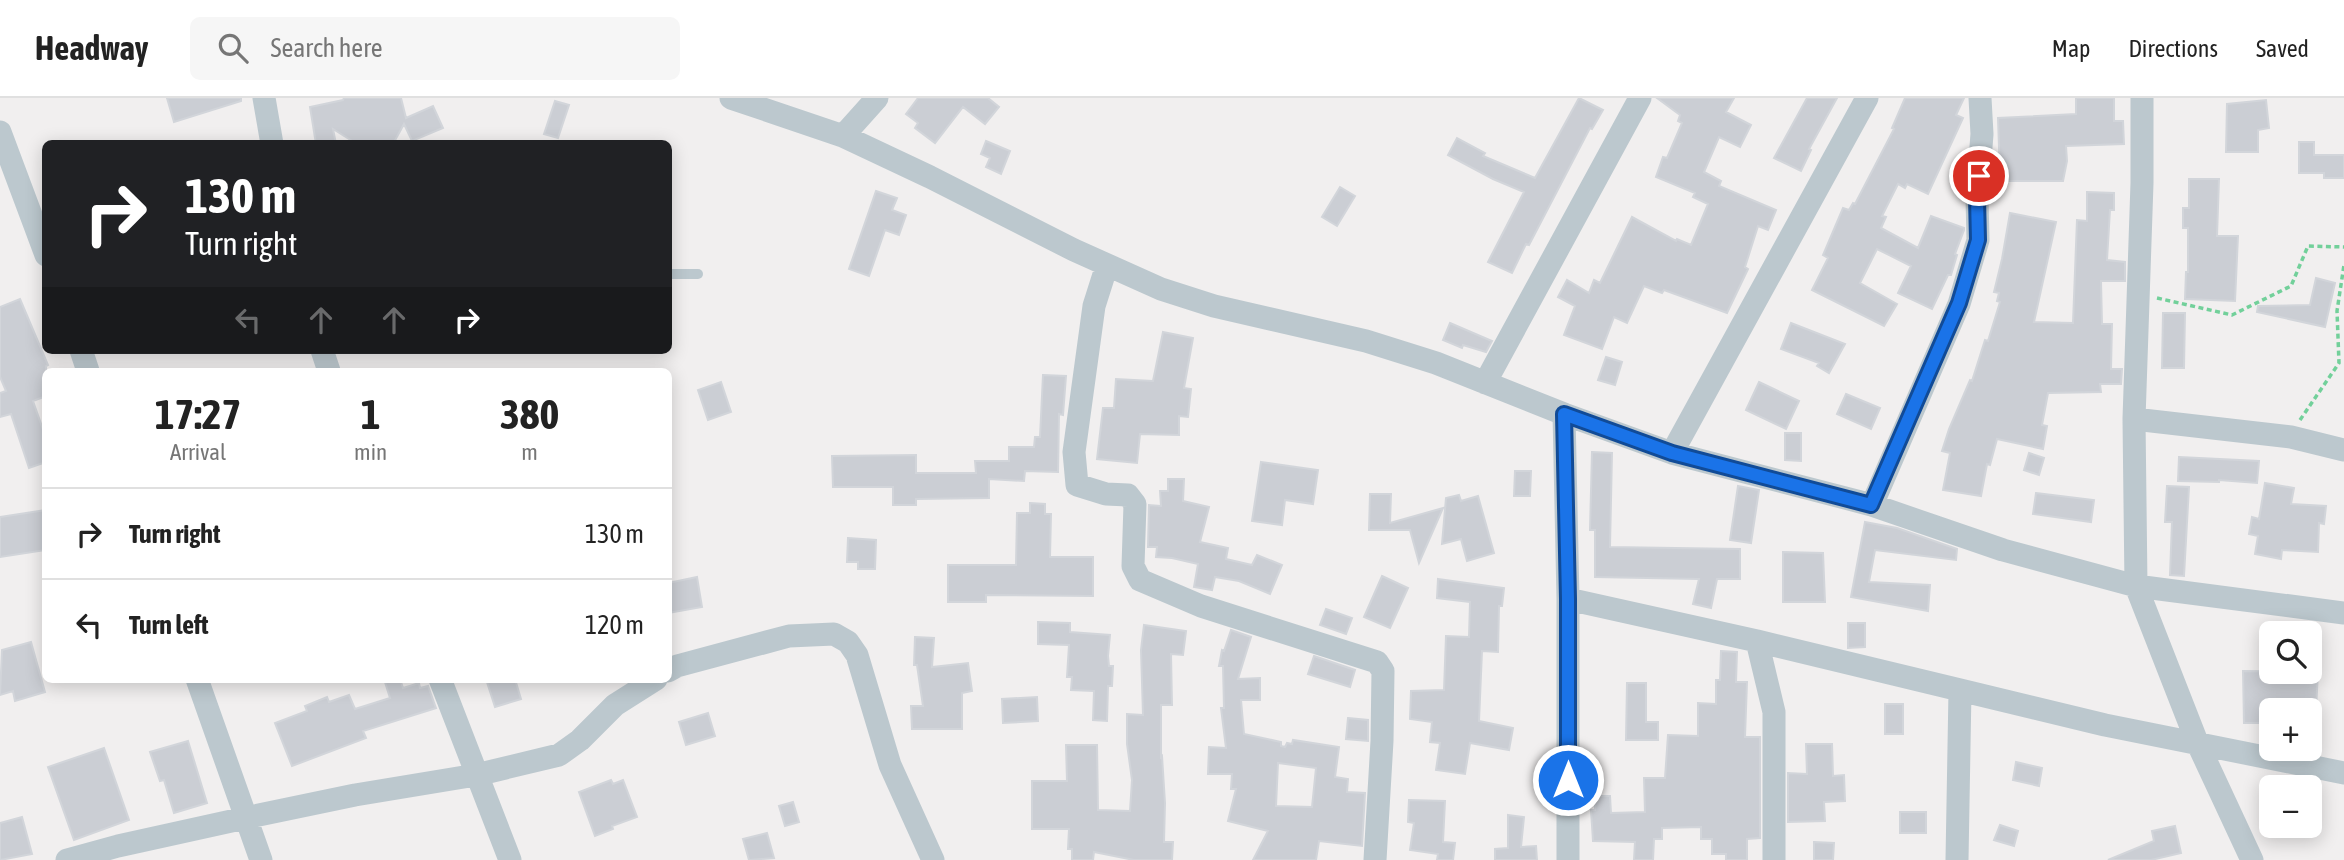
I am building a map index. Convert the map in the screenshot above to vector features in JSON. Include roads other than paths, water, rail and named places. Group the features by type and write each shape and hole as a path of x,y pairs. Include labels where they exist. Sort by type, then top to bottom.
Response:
{"street":[{"path":"264,98 271,140"},
{"path":"732,98 843,136 1161,289 1366,341 1436,363 1672,453 1871,505 2003,550 2136,586 2344,613"},
{"path":"843,136 877,98"},
{"path":"1485,383 1640,98"},
{"path":"1672,453 1867,98"},
{"path":"1871,505 1959,303 1978,240 1977,198 1982,134 1980,98"},
{"path":"2141,98 2143,183 2134,419 2136,586 2197,742 2252,860"},
{"path":"0,132 42,244"},
{"path":"1107,265 1094,306 1074,452 1077,485 1106,494 1128,495 1135,504 1133,566 1140,580 1201,606 1377,662 1381,666 1382,741 1375,860"},
{"path":"1564,414 1568,599 1568,860"},
{"path":"2134,419 2291,437 2344,450"},
{"path":"1568,599 1757,641 2105,725 2344,773"},
{"path":"672,669 789,636 834,634 848,642 857,655 890,765 933,860"},
{"path":"1757,641 1774,712 1774,860"},
{"path":"198,683 261,860"},
{"path":"442,683 510,860"},
{"path":"67,860 245,818 355,795 476,775 559,755 580,740 615,705 650,683"},
{"path":"1957,860 1960,690"}],"lane":[{"path":"672,274 698,274"}]}
